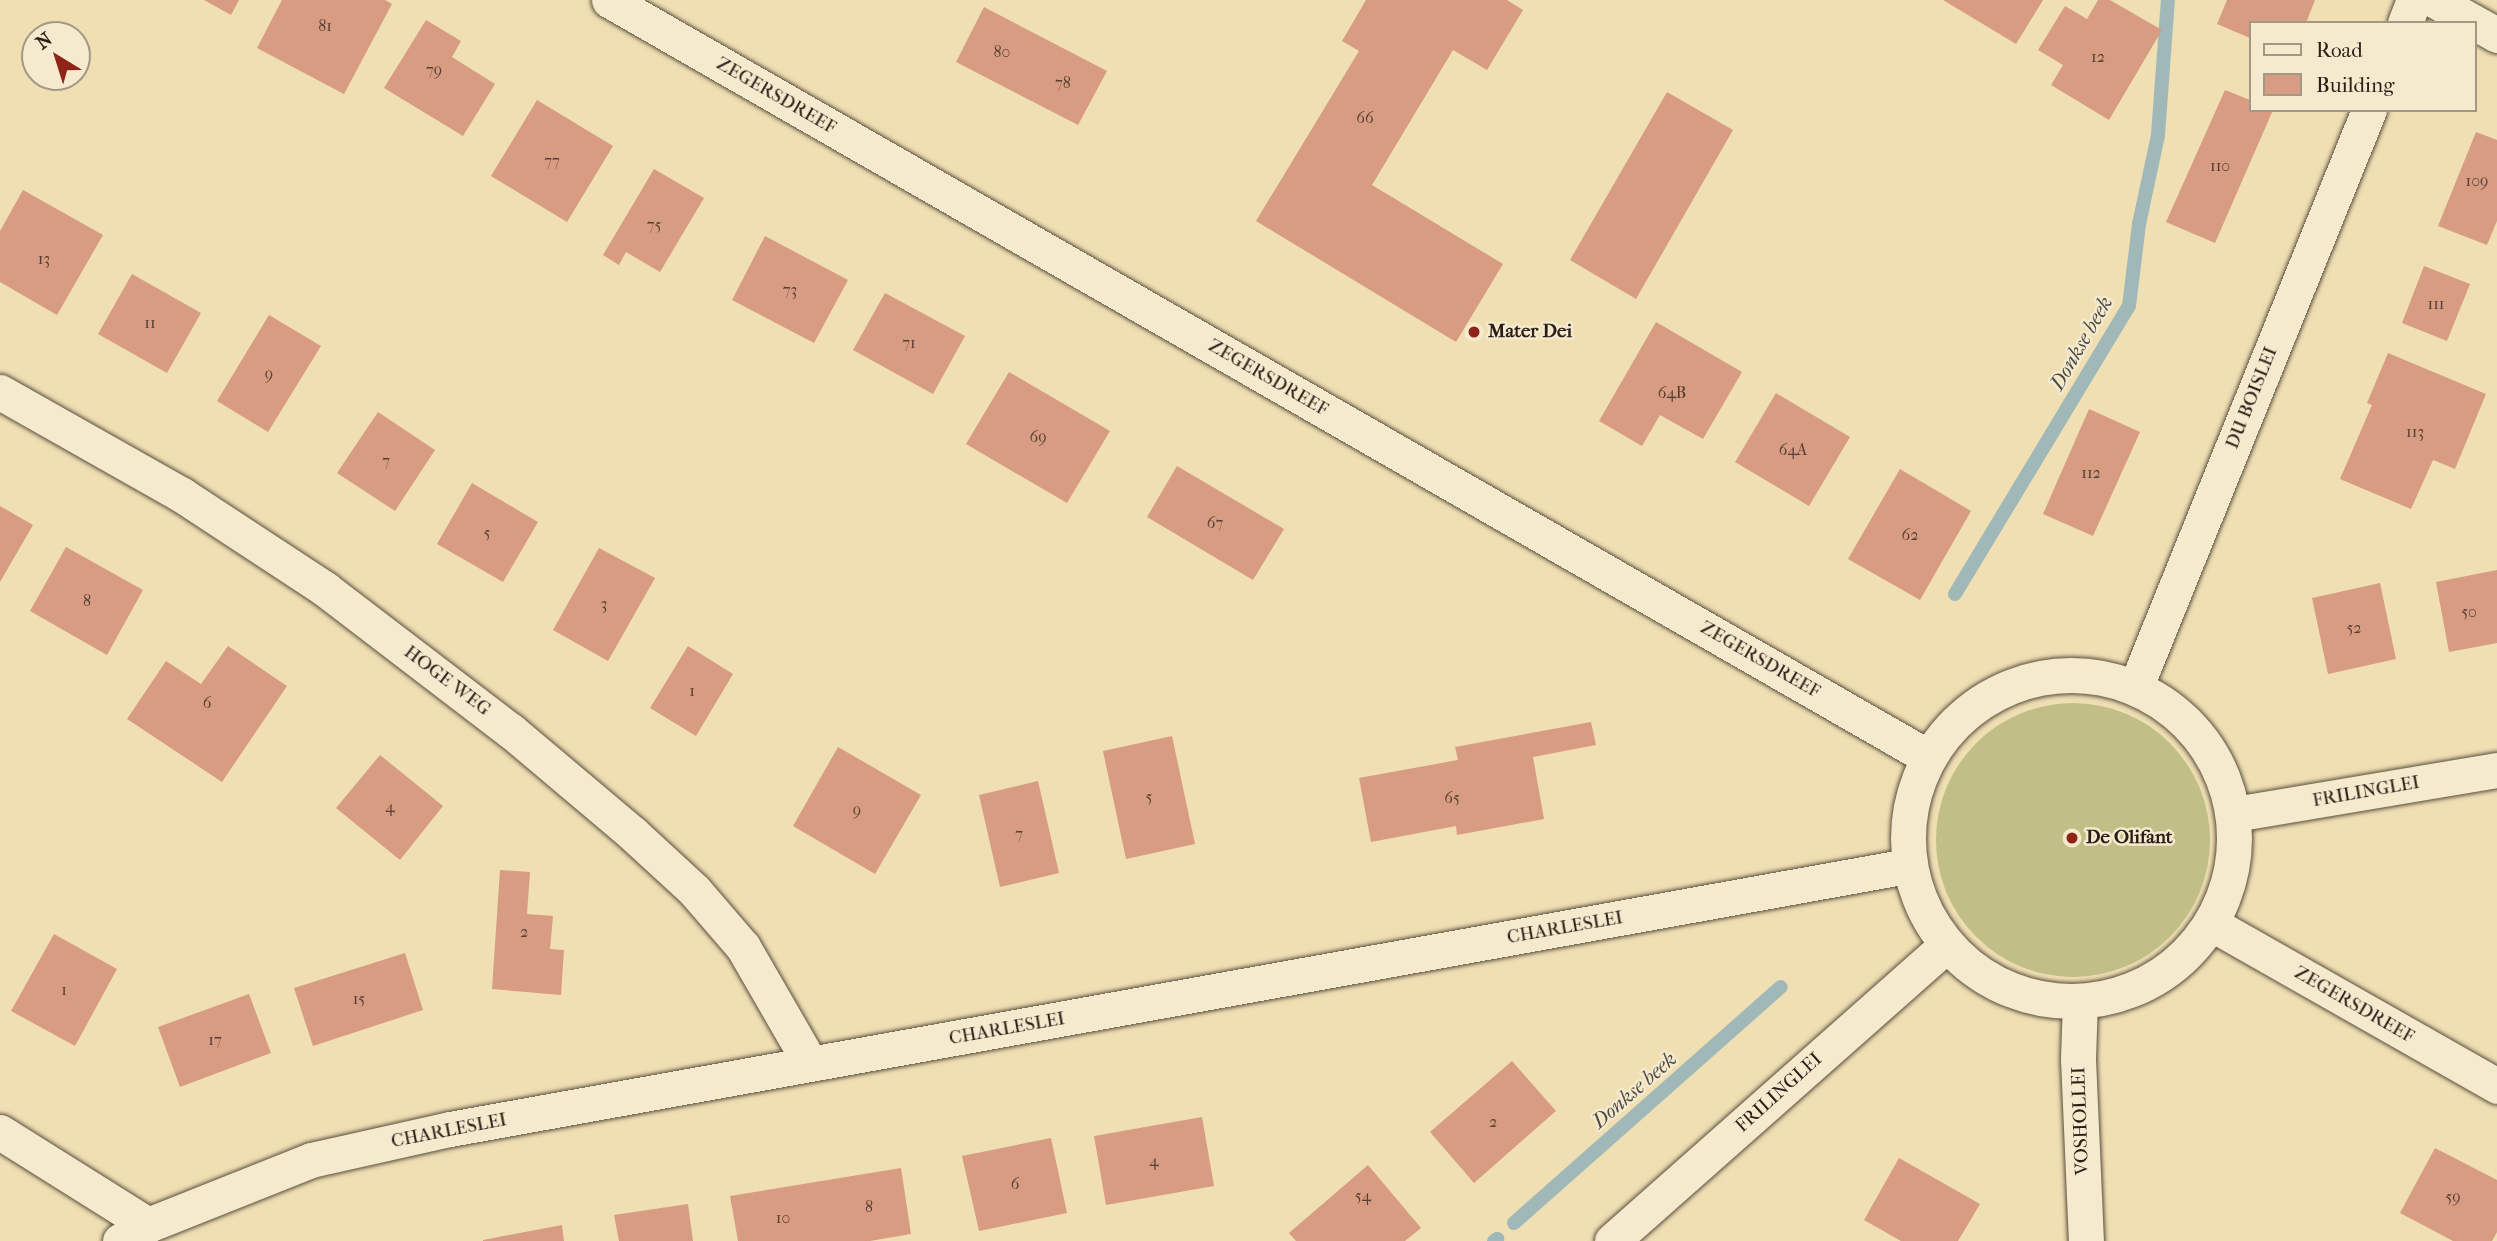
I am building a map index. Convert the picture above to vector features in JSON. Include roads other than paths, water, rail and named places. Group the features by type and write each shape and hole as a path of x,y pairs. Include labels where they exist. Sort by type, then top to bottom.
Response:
{"street":[{"name":"ZEGERSDREEF","path":"609,0 1928,757"},
{"path":"2406,21 2414,0"},
{"path":"2434,0 2473,21"},
{"path":"2476,23 2497,34"},
{"name":"DU BOISLEI","path":"2136,686 2368,112"},
{"name":"HOGE WEG","path":"0,392 182,495 325,589 512,730 694,890 743,947 810,1063"},
{"path":"2078,673 2136,686 2184,717 2217,761 2234,814 2232,871 2211,924 2176,965 2129,992 2080,1001 2028,997 1983,978 1946,946 1922,908 1908,866 1908,810 1928,757 1966,711 2019,682 2078,673"},
{"name":"FRILINGLEI","path":"2234,814 2497,770"},
{"name":"CHARLESLEI","path":"134,1233 311,1160 450,1129 1908,866"},
{"name":"ZEGERSDREEF","path":"2211,924 2497,1086"},
{"name":"FRILINGLEI","path":"1612,1241 1946,946"},
{"name":"VOSHOLLEI","path":"2080,1001 2078,1059 2086,1241"},
{"path":"0,1132 134,1233"}],"waterway":[{"name":"Donkse beek","path":"1955,594 2129,306 2139,224 2158,135 2168,0"},
{"name":"Donkse beek","path":"1514,1223 1781,987"}],"place":[{"name":"Mater Dei","path":"1474,332"},
{"name":"De Olifant","path":"2072,838"}]}
